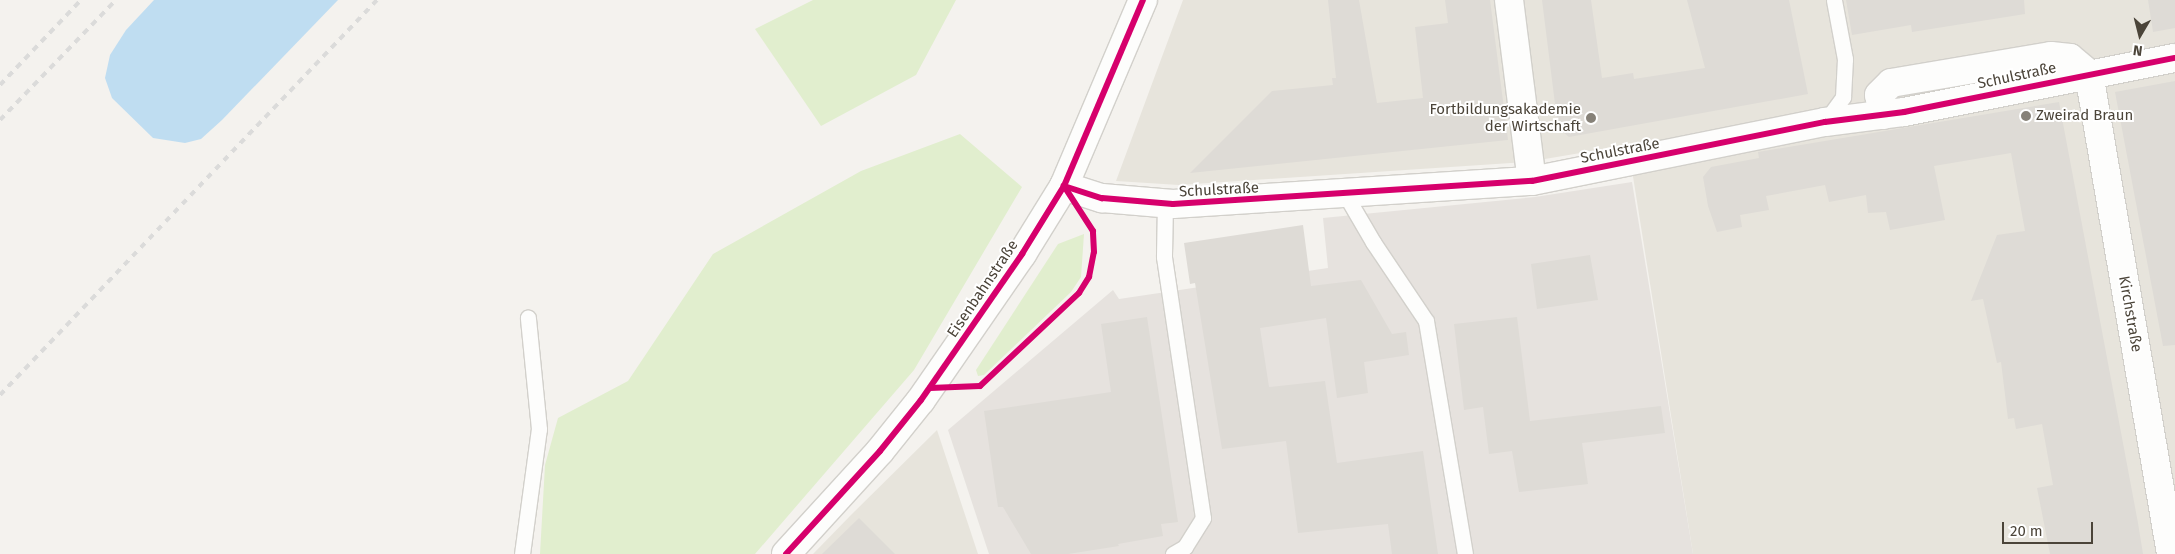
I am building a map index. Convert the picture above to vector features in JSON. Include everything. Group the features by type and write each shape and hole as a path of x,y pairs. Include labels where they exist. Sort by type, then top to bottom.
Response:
{"street":[{"name":"Eisenbahnstraße","path":"786,554 880,451 930,388 1022,254 1064,186 1143,0"},
{"path":"1509,0 1532,181"},
{"name":"Schulstraße","path":"1064,186 1102,198 1165,203 1345,194 1532,181 1825,122 1883,115 1879,95 1891,83 2051,56 2070,58 2089,74"},
{"path":"2089,74 2175,58"},
{"name":"Kirchstraße","path":"2089,74 2171,554"}],"lane":[{"path":"1825,122 1843,97 1845,59 1834,0"},
{"path":"1345,194 1373,242 1426,321 1465,554"},
{"path":"1165,203 1164,257 1203,518 1185,547 1173,554"},
{"path":"522,554 539,429 528,318"}],"shaded area":[{"path":"1183,0 2175,0 2175,554 1693,554 1628,145 1527,162 1179,185 1116,181"},
{"path":"1632,182 1693,554 989,554 948,430 1113,290 1119,299 1328,268 1323,218 1535,197"},
{"path":"937,430 978,554 813,554 851,515"}],"green space":[{"path":"813,0 956,0 916,75 821,126 755,29"},
{"path":"960,134 1022,187 914,370 755,554 540,554 545,465 558,418 628,381 713,254 861,171"},
{"path":"1084,234 1081,277 1071,292 984,375 978,376 976,370 1058,244"}],"water":[{"path":"154,0 338,0 222,120 201,139 185,143 153,138 112,98 105,78 110,55 126,30"}],"building":[{"path":"1328,0 1359,0 1377,103 1423,98 1415,27 1448,23 1445,0 1490,0 1508,140 1190,173 1272,91 1333,85 1332,78 1336,78"},
{"path":"1542,0 1591,0 1602,78 1633,73 1634,79 1705,68 1687,0 1789,0 1808,94 1569,137 1558,128"},
{"path":"1846,0 2024,0 2025,14 1912,32 1911,25 1852,35"},
{"path":"2148,0 2175,0 2175,28 2153,32"},
{"path":"2175,81 2175,345 2163,346 2115,92"},
{"path":"2059,102 2143,554 2050,554 2037,488 2053,485 2042,424 2016,429 2014,418 2008,419 2001,362 1997,363 1983,299 1971,301 1997,235 2025,231 2011,153 1934,166 1945,220 1890,230 1886,212 1868,213 1866,195 1829,202 1825,185 1766,196 1769,210 1740,215 1742,227 1717,232 1708,206 1703,177 1711,167 1759,158 1758,152"},
{"path":"1303,225 1311,286 1361,280 1392,334 1406,332 1409,355 1364,362 1368,393 1337,398 1326,318 1260,328 1269,387 1325,381 1337,463 1423,451 1438,554 1392,554 1388,524 1298,533 1286,441 1222,449 1195,283 1190,284 1184,243"},
{"path":"1590,255 1598,300 1537,309 1531,264"},
{"path":"1147,317 1178,522 1161,524 1163,536 1118,544 1119,546 1068,554 1031,554 1003,507 998,507 984,411 1111,392 1101,324"},
{"path":"1517,317 1530,421 1661,406 1665,433 1582,443 1588,484 1519,492 1512,451 1489,454 1483,407 1464,410 1454,324"},
{"path":"859,518 895,554 822,554"}],"railway":[{"path":"0,85 81,0"},
{"path":"0,120 116,0"},
{"path":"0,395 377,0"}],"cycle path":[{"path":"786,554 880,451 921,400 1022,254 1064,186 1143,0"},
{"path":"1064,186 1102,198 1173,204 1532,181 1825,122 1904,112 2175,58"},
{"path":"930,388 980,386 1079,293 1089,277 1094,252 1093,231 1064,186"}],"place":[{"name":"Zweirad Braun","path":"2026,116"},
{"name":"Fortbildungsakademie der Wirtschaft","path":"1591,118"}]}
